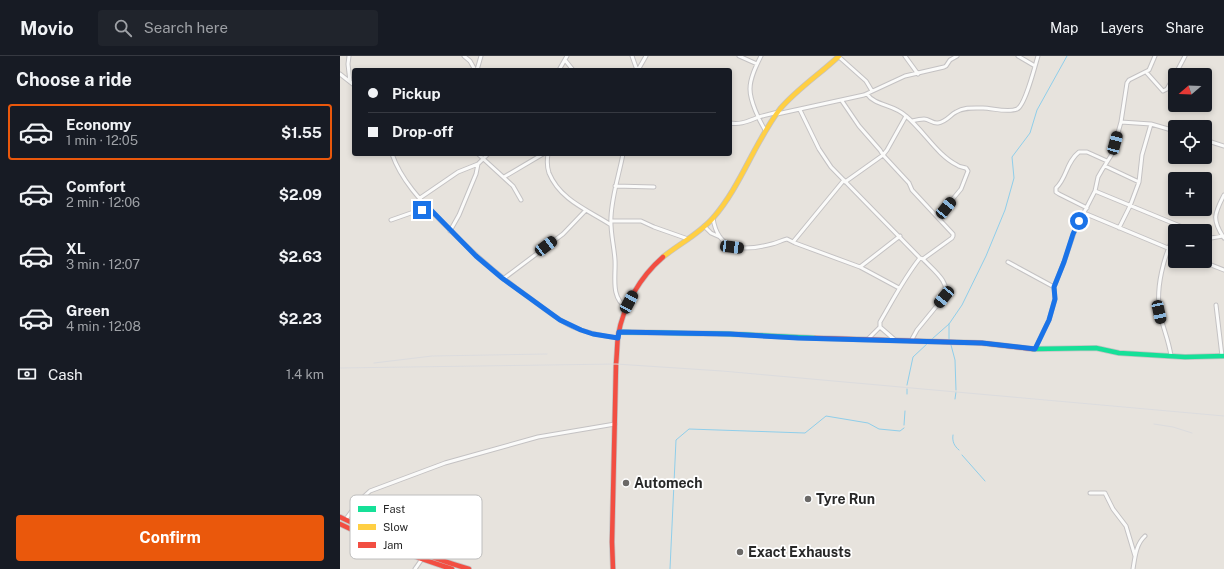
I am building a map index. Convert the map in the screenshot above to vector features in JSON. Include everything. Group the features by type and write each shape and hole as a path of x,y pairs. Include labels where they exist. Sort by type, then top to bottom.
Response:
{"main road":[{"path":"613,569 612,542 615,392 618,338 627,308 635,291 648,272 664,256 688,239 713,218 727,199 765,130 777,114 791,98 839,56"},
{"path":"619,332 911,340 982,343 1035,349 1096,348 1119,353 1185,357 1223,356"},
{"path":"340,517 350,522"},
{"path":"340,524 350,529"},
{"path":"422,559 452,569"},
{"path":"437,559 469,569"}],"street":[{"path":"349,56 348,64 350,82"},
{"path":"464,56 475,68"},
{"path":"477,68 481,56"},
{"path":"632,56 636,68"},
{"path":"638,68 646,56"},
{"path":"739,56 757,64"},
{"path":"761,56 753,75 750,89 758,118 765,130"},
{"path":"839,56 866,81 872,91"},
{"path":"905,56 918,74"},
{"path":"732,122 739,124 758,118 800,110 867,94 905,76 944,67 950,60 957,56"},
{"path":"1018,56 1035,66"},
{"path":"912,121 926,119 932,123 939,123 947,120 955,112 968,108 1016,109 1021,106 1038,56"},
{"path":"1035,349 1049,320 1055,299 1054,287 1075,230 1095,191 1098,177 1112,154 1121,122 1127,82 1149,70 1155,56"},
{"path":"1179,68 1185,56"},
{"path":"560,68 566,57"},
{"path":"566,57 572,68"},
{"path":"1146,72 1163,91 1168,87"},
{"path":"340,74 350,82"},
{"path":"867,94 870,99 896,108 920,129 940,154 956,165 966,168 968,171 961,189 938,218"},
{"path":"842,100 883,155 910,183 912,190 952,232 953,236 910,270 880,322 880,327 868,340"},
{"path":"800,110 825,158 845,181 944,282 946,286 946,293 911,340"},
{"path":"793,242 845,181 883,155 906,116"},
{"path":"1121,122 1151,124 1168,130"},
{"path":"1119,228 1130,206 1138,182 1142,155 1151,124"},
{"path":"1212,143 1223,147"},
{"path":"1087,208 1059,194 1056,192 1056,188 1060,184 1072,159 1079,152 1087,152 1107,161"},
{"path":"393,156 404,177 428,207 476,256 502,278 572,327 593,334 618,338"},
{"path":"480,156 513,186 521,200"},
{"path":"420,198 458,172 478,164 486,156"},
{"path":"504,177 540,156"},
{"path":"548,156 548,169 554,182 569,200 611,223 643,222 688,239"},
{"path":"622,156 615,186 611,223 615,256 616,293 620,302 627,308"},
{"path":"450,231 459,215 476,174 478,164"},
{"path":"1105,166 1138,182"},
{"path":"615,186 654,187"},
{"path":"1095,191 1174,224"},
{"path":"1212,238 1223,237 1217,228 1216,209 1224,195"},
{"path":"390,220 428,207"},
{"path":"502,278 563,234 586,210"},
{"path":"1084,213 1168,248 1159,287 1158,300 1159,312 1168,340 1170,356"},
{"path":"713,218 715,228 720,236 732,247 742,248 774,244 787,239 860,267 899,288"},
{"path":"704,226 711,233 720,236"},
{"path":"860,267 900,236"},
{"path":"1008,262 1054,287"},
{"path":"1212,265 1224,270"},
{"path":"1216,305 1223,356"},
{"path":"880,327 895,340"},
{"path":"365,495 370,491 438,466 538,437 615,424"},
{"path":"1090,493 1105,493 1113,509 1126,526 1135,556"},
{"path":"346,520 350,514"},
{"path":"1133,569 1138,545 1141,539 1145,536"},
{"path":"414,569 422,559"}],"waterway":[{"path":"932,339 949,324 962,305 986,256 1005,210 1014,178 1012,157 1030,133 1037,110 1067,56"},
{"path":"949,324 949,340"},
{"path":"907,385 913,357 928,343"},
{"path":"951,345 955,360 956,390"},
{"path":"907,389 907,394"},
{"path":"955,399 956,392"},
{"path":"904,425 905,411"},
{"path":"670,569 676,440 689,429 805,433 826,416 868,423 879,429 900,431 904,428"},
{"path":"953,435 954,443 959,450"},
{"path":"962,455 985,481"}],"railway":[{"path":"374,363 432,356 547,354"},
{"path":"340,368 616,364 722,371 1224,416"},
{"path":"1154,424 1173,427 1192,433"}],"traffic: fast":[{"path":"619,332 730,334 815,338"},
{"path":"1033,349 1096,348 1119,353 1185,357 1224,356"}],"traffic: slow":[{"path":"663,257 695,234 713,218 732,192 762,136 780,109 839,56"}],"traffic: jam":[{"path":"613,569 612,542 618,336 620,325 628,303 640,283 663,257"},
{"path":"815,338 982,343 1033,349"},
{"path":"340,517 350,522"},
{"path":"340,524 350,529"},
{"path":"423,559 452,569"},
{"path":"439,559 469,569"}],"place":[{"name":"Automech","path":"626,483"},
{"name":"Tyre Run","path":"808,499"},
{"name":"Exact Exhausts","path":"740,552"}],"route":[{"path":"422,210 428,207 476,256 502,278 560,320 572,327 593,334 618,338 619,332 678,332 798,338 982,343 1035,349 1049,320 1056,295 1054,287 1079,221"}]}
